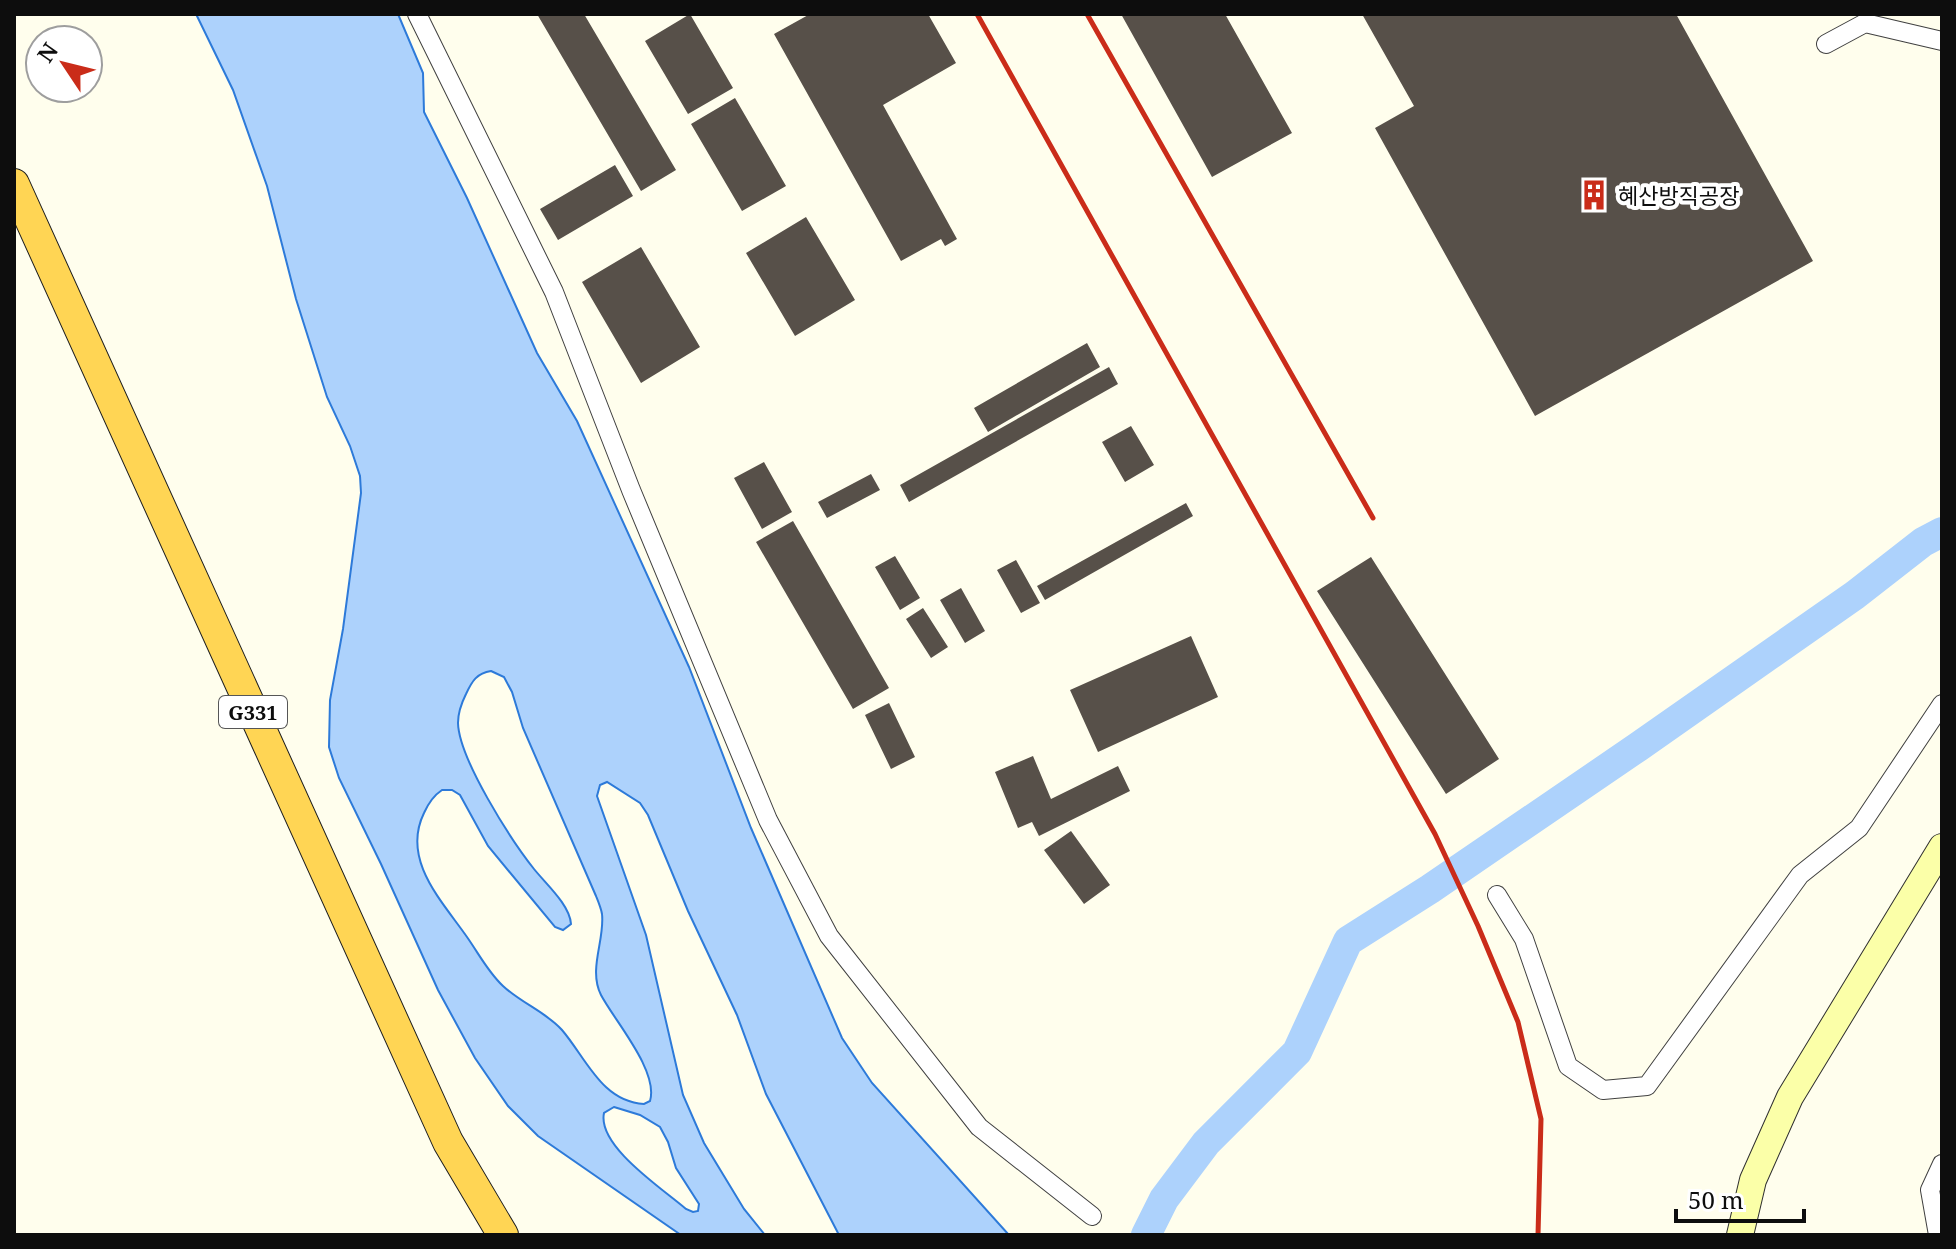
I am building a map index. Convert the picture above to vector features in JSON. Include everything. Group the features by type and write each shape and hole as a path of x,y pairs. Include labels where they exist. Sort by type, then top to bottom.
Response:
{"highway":[{"name":"G331","path":"14,184 448,1142 503,1235"}],"main road":[{"path":"1740,1235 1753,1180 1790,1097 1942,847"}],"street":[{"path":"417,14 554,292 631,490 768,820 829,936 979,1127 1092,1216"},
{"path":"1826,44 1865,23 1942,41"},
{"path":"1497,895 1524,939 1568,1066 1603,1090 1647,1086 1800,875 1859,828 1942,704"},
{"path":"1938,1235 1930,1190 1942,1164"}],"water":[{"path":"196,14 398,14 423,73 424,112 467,198 537,353 577,421 689,667 751,828 842,1038 872,1083 1009,1235 839,1235 766,1094 737,1015 688,911 648,815 640,803 607,782 600,785 597,796 646,935 683,1095 704,1143 744,1209 765,1235 681,1235 538,1136 508,1106 475,1058 438,990 339,778 329,747 330,700 343,629 361,493 360,476 327,397 296,299 267,186 233,90","holes":["491,671 504,677 512,692 523,728 599,905 602,924 596,965 597,985 648,1075 650,1101 644,1104 617,1096 606,1087 556,1024 498,981 436,894 421,863 418,830 424,813 439,792 452,790 460,795 488,846 555,927 563,930 571,924 562,902 534,869 500,820 467,757 458,723 460,708 470,685 476,678","614,1107 640,1115 660,1127 676,1168 699,1204 698,1211 686,1209 621,1153 605,1126 604,1113"]}],"building":[{"path":"537,14 584,14 676,170 641,191"},
{"path":"690,14 733,88 688,114 645,41"},
{"path":"810,14 928,14 956,63 883,105 957,239 945,246 941,239 901,261 774,34"},
{"path":"1121,14 1225,14 1292,133 1212,177"},
{"name":"혜산방직공장","path":"1362,14 1676,14 1813,261 1535,416 1375,128 1414,106"},
{"path":"735,98 786,186 742,211 691,124"},
{"path":"615,165 633,196 558,240 540,209"},
{"path":"806,217 855,300 795,336 746,253"},
{"path":"641,247 700,347 641,383 582,282"},
{"path":"1087,343 1100,367 988,432 974,408"},
{"path":"1109,367 1118,384 909,502 900,485"},
{"path":"1131,426 1154,465 1125,482 1102,442"},
{"path":"764,462 792,512 762,529 734,478"},
{"path":"871,474 880,490 827,518 818,502"},
{"path":"1186,503 1193,516 1045,600 1037,586"},
{"path":"793,521 889,688 853,709 756,542"},
{"path":"895,556 920,598 900,610 875,567"},
{"path":"1371,557 1499,759 1446,794 1317,591"},
{"path":"1016,560 1040,603 1021,613 997,570"},
{"path":"961,588 985,631 965,643 940,600"},
{"path":"923,608 948,647 931,658 906,619"},
{"path":"1191,636 1218,697 1098,752 1070,690"},
{"path":"889,703 915,757 891,769 865,715"},
{"path":"1033,756 1051,799 1118,766 1130,791 1039,836 1032,822 1018,828 995,772"},
{"path":"1071,831 1110,885 1084,904 1044,850"}],"waterway":[{"path":"1146,1235 1164,1199 1206,1143 1297,1052 1348,941 1638,747 1855,595 1923,542 1942,532"}],"railway":[{"path":"977,14 1435,834 1478,926 1518,1022 1541,1119 1538,1235"},
{"path":"1087,14 1373,518"}],"place":[{"name":"혜산방직공장","path":"1594,195"}]}
